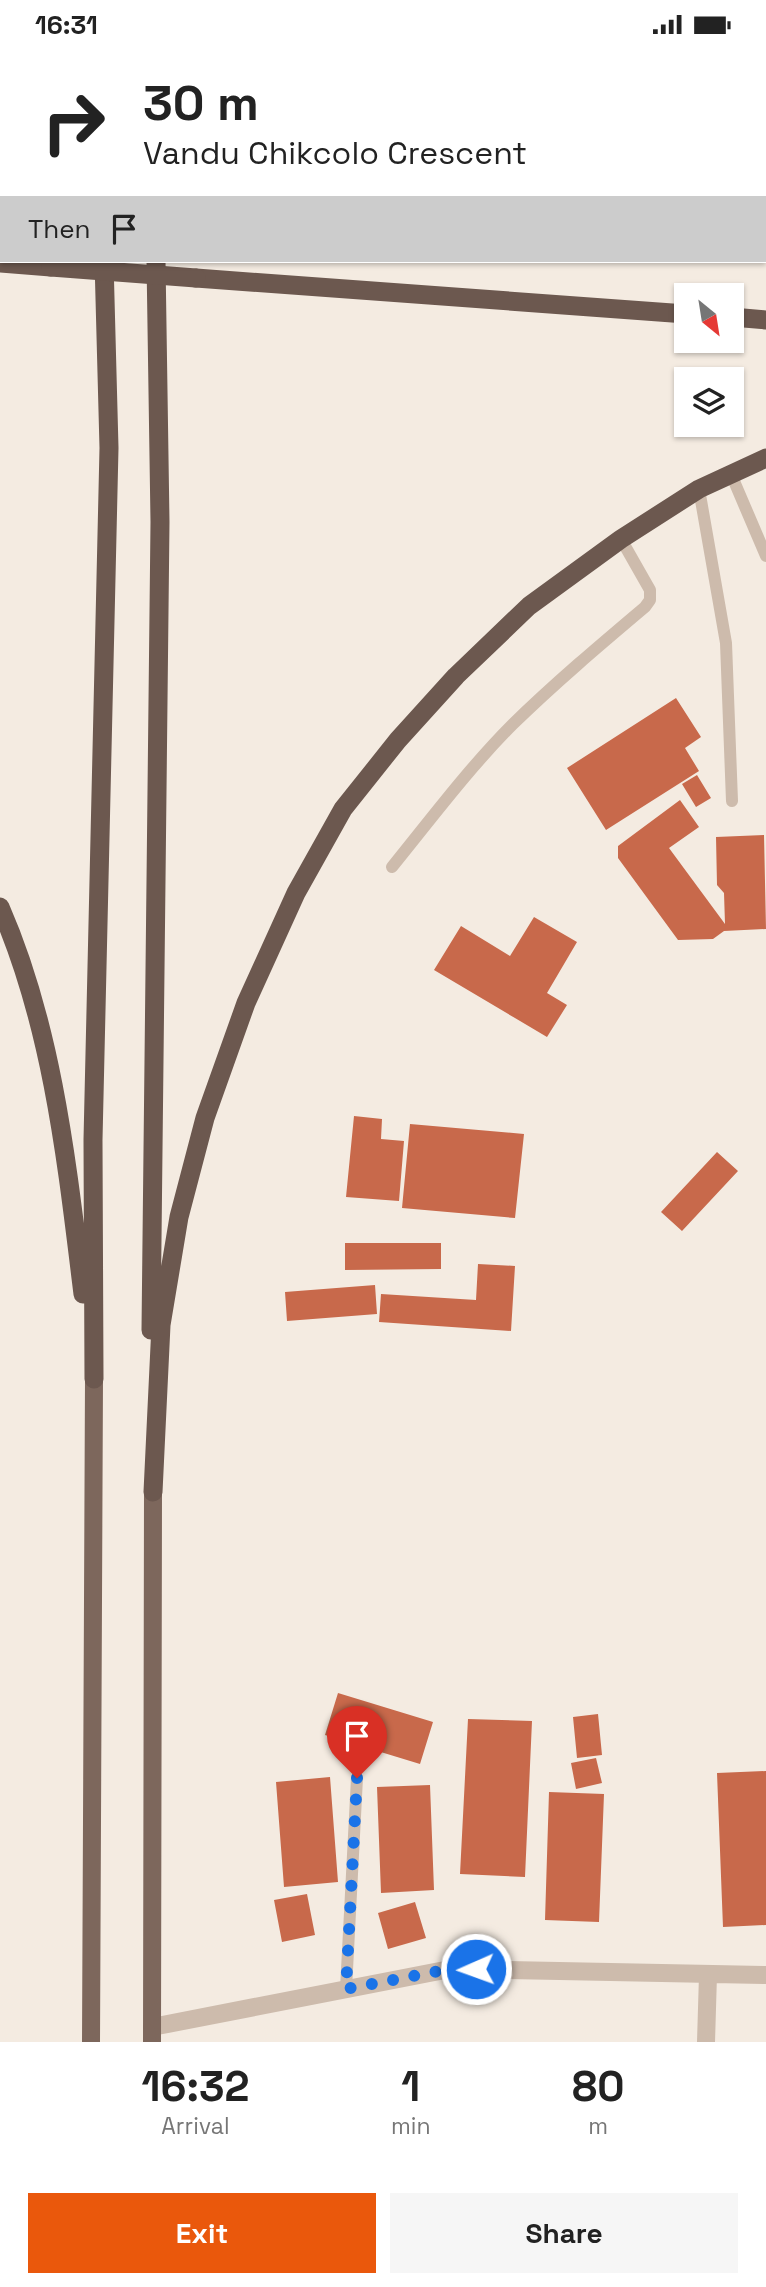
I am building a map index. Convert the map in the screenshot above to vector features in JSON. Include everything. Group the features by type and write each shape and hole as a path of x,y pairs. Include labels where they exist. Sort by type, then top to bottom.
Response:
{"highway":[{"path":"0,263 674,313"},
{"path":"94,1379 93,1140 109,449 104,263"},
{"path":"153,1492 150,1269 160,522 156,263"},
{"path":"744,318 766,320"},
{"path":"153,1492 161,1325 179,1217 205,1118 246,1003 296,894 342,810 398,740 448,685 529,606 621,539 699,489 766,458"},
{"path":"0,907 38,1016 46,1056 74,1222 94,1379"}],"main road":[{"path":"91,2042 94,1379"},
{"path":"152,2034 153,1492"}],"street":[{"path":"152,2034 346,1989 450,1969 766,1975"},
{"path":"706,2042 708,1975"}],"lane":[{"path":"731,474 766,556"},
{"path":"699,489 726,643 732,801"},
{"path":"392,867 511,726 650,600 650,590 621,539"},
{"path":"346,1989 357,1778"}],"building":[{"path":"676,698 701,737 685,748 699,771 606,830 567,768"},
{"path":"697,775 711,798 696,807 682,784"},
{"path":"680,800 699,827 669,848 725,924 724,893 717,885 716,837 764,835 766,929 724,931 713,939 678,940 618,858 618,846"},
{"path":"534,917 577,942 547,993 567,1005 547,1037 434,970 461,926 510,956"},
{"path":"354,1116 382,1119 381,1139 404,1141 399,1201 346,1197"},
{"path":"410,1124 524,1134 515,1218 402,1208"},
{"path":"717,1152 738,1171 682,1231 661,1212"},
{"path":"345,1243 441,1243 441,1269 345,1270"},
{"path":"478,1264 515,1266 511,1331 379,1322 381,1294 476,1300"},
{"path":"375,1285 377,1314 287,1321 285,1292"},
{"path":"338,1693 433,1722 420,1764 325,1735"},
{"path":"598,1714 602,1755 577,1758 573,1717"},
{"path":"468,1719 532,1721 525,1877 460,1874"},
{"path":"596,1758 602,1783 576,1789 571,1763"},
{"path":"766,1771 766,1925 723,1927 717,1773"},
{"path":"330,1777 338,1882 284,1887 276,1782"},
{"path":"430,1785 434,1890 381,1893 377,1787"},
{"path":"549,1792 604,1794 599,1922 545,1920"},
{"path":"307,1894 315,1935 282,1942 274,1900"},
{"path":"415,1902 426,1938 388,1949 378,1913"}],"route":[{"path":"357,1778 346,1989 450,1969 476,1969"}]}
